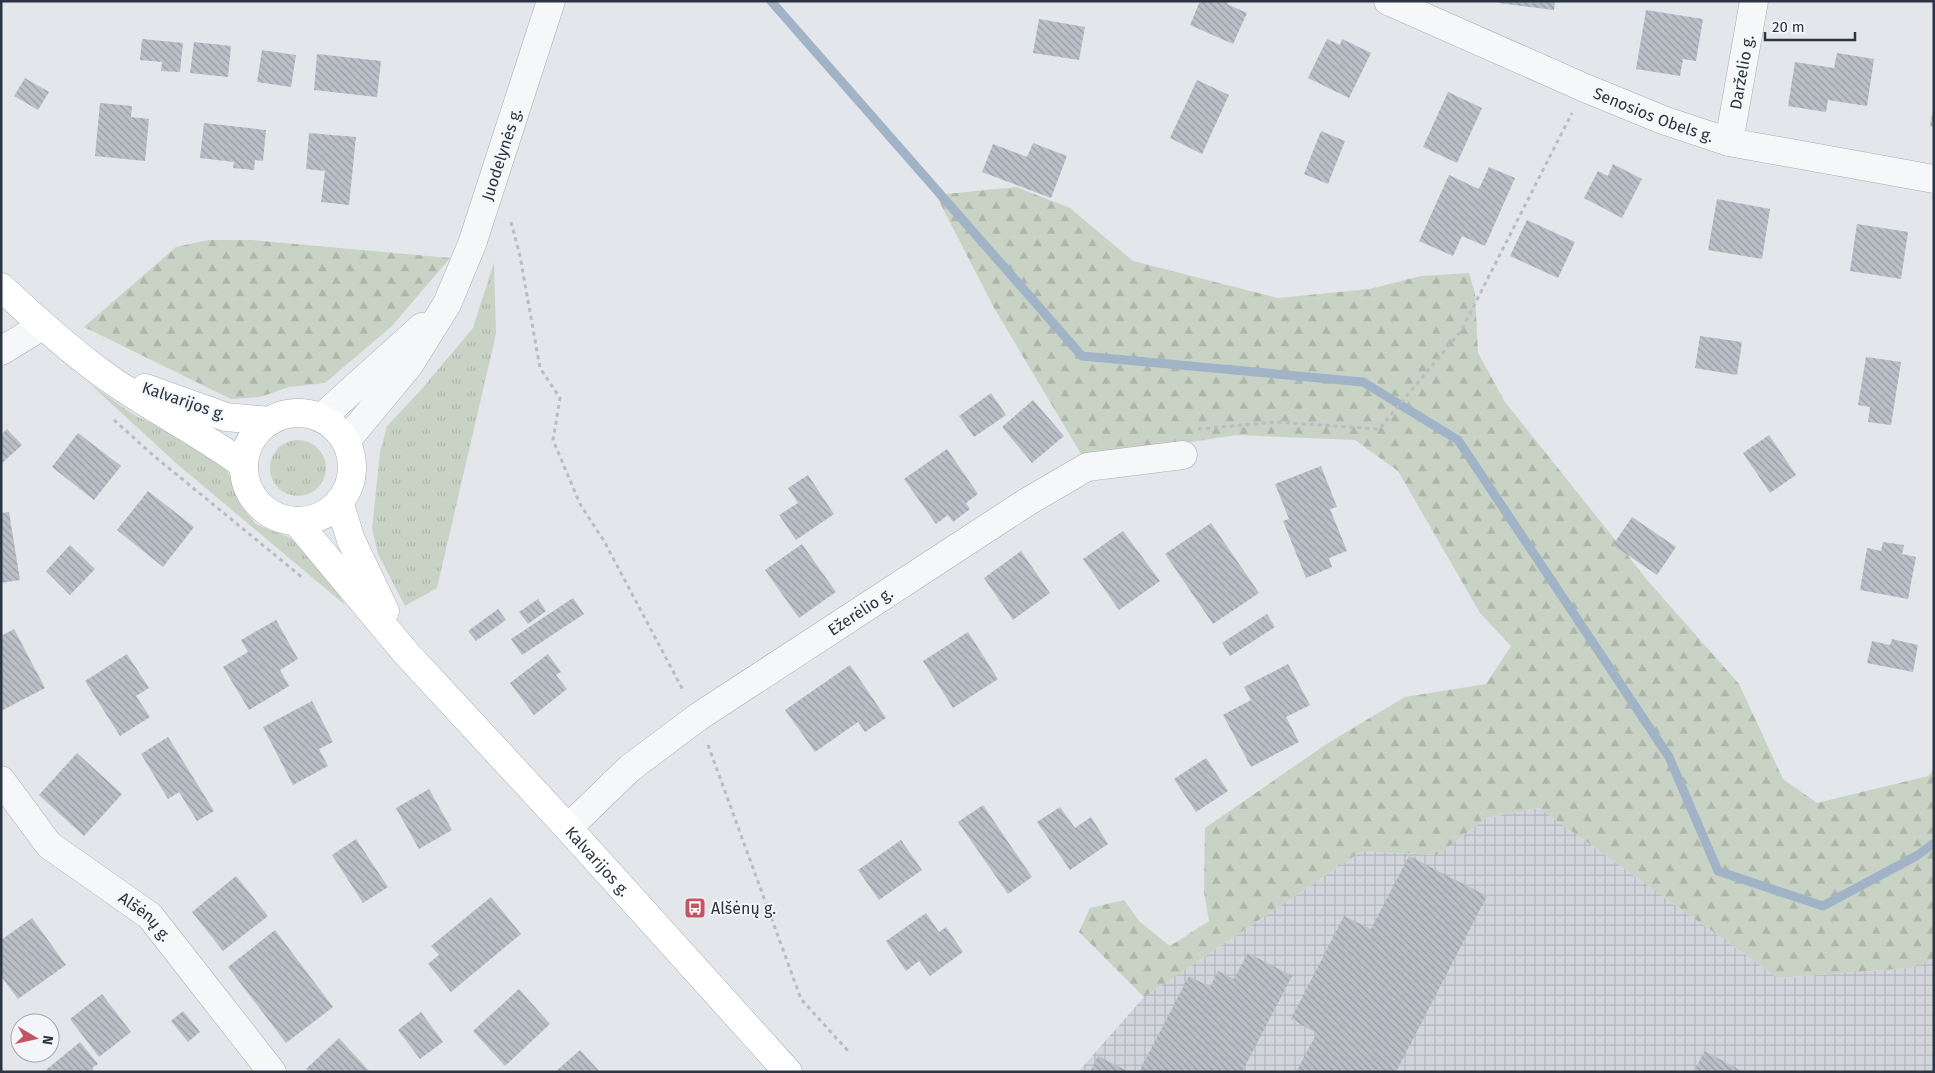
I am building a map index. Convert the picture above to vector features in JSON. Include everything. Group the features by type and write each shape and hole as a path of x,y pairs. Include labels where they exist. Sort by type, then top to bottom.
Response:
{"main road":[{"name":"Kalvarijos g.","path":"1,287 42,326 101,372 178,423 213,442 244,466"},
{"name":"Kalvarijos g.","path":"101,372 226,417 270,421"},
{"path":"304,413 321,418 336,428 346,441 351,456 352,472 348,488 340,502 327,513 312,519 296,521 280,517 265,509 254,497 246,482 244,466 248,448 257,433 270,421 287,414 304,413"},
{"name":"Kalvarijos g.","path":"340,502 351,540 406,653"},
{"name":"Kalvarijos g.","path":"296,521 406,653 568,828 788,1072"}],"street":[{"name":"Juodelynės g.","path":"346,441 409,365 447,304 472,244 551,1"},
{"name":"Senosios Obels g.","path":"1388,1 1585,88 1663,120 1729,142 1934,180"},
{"name":"Darželio g.","path":"1729,142 1754,1"},
{"name":"Juodelynės g.","path":"321,418 447,304"},
{"path":"1,351 42,326"},
{"name":"Ežerėlio g.","path":"568,828 630,768 698,717 1028,502 1087,466 1183,455"},
{"name":"Alšėnų g.","path":"1,780 48,845 150,916 272,1072"}],"path":[{"path":"1197,429 1276,422 1379,428 1461,331 1585,88"},
{"path":"510,221 520,256 540,368 560,398 553,440 580,504 604,542 656,642 698,717 801,999 849,1052"},
{"path":"111,417 154,456 306,580"}],"shaded area":[{"path":"1539,808 1778,978 1909,968 1934,959 1934,1072 1078,1072 1144,997 1362,851 1438,855 1486,818"}],"green space":[{"path":"1016,187 1070,208 1133,261 1278,298 1369,289 1421,276 1469,273 1475,293 1478,353 1505,402 1648,581 1739,684 1783,779 1817,803 1928,776 1934,769 1934,959 1910,968 1778,978 1539,808 1486,818 1438,855 1362,851 1144,997 1079,932 1090,908 1124,900 1140,922 1170,946 1209,921 1204,892 1205,828 1328,743 1405,697 1486,684 1511,646 1480,613 1398,471 1355,440 1236,435 1084,459 993,306 936,195"},
{"path":"209,240 252,240 450,258 392,326 325,383 289,387 260,397 231,399 84,327 176,247"},
{"path":"494,262 496,334 437,588 405,606 378,554 372,529 380,452 387,426 420,391 473,328"},
{"path":"90,384 134,415 193,443 221,462 231,478 241,506 256,524 303,543 331,581 345,605 176,463"},
{"path":"298,440 313,445 321,453 326,468 321,483 313,491 298,496 283,491 275,483 270,468 275,453 283,445"}],"building":[{"path":"1200,1 1228,1 1227,4 1247,13 1233,44 1190,25"},
{"path":"1499,1 1555,1 1554,10 1499,3"},
{"path":"1646,10 1703,19 1696,61 1683,59 1680,76 1636,69"},
{"path":"1039,19 1085,27 1079,60 1033,53"},
{"path":"142,39 183,43 180,72 161,71 162,62 140,60"},
{"path":"1327,39 1340,45 1342,39 1371,53 1349,98 1308,78"},
{"path":"194,42 231,46 228,77 190,73"},
{"path":"262,50 296,55 291,87 257,82"},
{"path":"1837,53 1874,59 1867,106 1828,100 1826,112 1788,106 1795,62 1834,68"},
{"path":"317,54 381,61 377,97 314,90"},
{"path":"25,78 49,92 38,110 14,96"},
{"path":"1197,80 1229,95 1202,154 1170,138"},
{"path":"1448,92 1482,108 1457,163 1423,147"},
{"path":"100,103 132,106 131,117 149,119 145,161 95,156"},
{"path":"1934,110 1934,127 1930,126"},
{"path":"204,123 266,130 263,161 255,160 254,170 233,168 234,162 200,158"},
{"path":"1321,131 1345,141 1328,184 1304,174"},
{"path":"309,133 356,137 349,205 321,202 325,171 306,169"},
{"path":"1033,143 1067,156 1051,198 982,172 993,144 1027,157"},
{"path":"1613,164 1642,179 1622,218 1584,198 1598,171 1608,176"},
{"path":"1489,167 1515,178 1485,246 1462,236 1453,256 1419,241 1449,175 1479,189"},
{"path":"1717,199 1770,209 1762,259 1708,250"},
{"path":"1527,220 1575,242 1558,278 1510,256"},
{"path":"1857,224 1908,232 1901,279 1850,271"},
{"path":"1700,336 1742,342 1737,375 1695,368"},
{"path":"1866,357 1901,362 1891,425 1868,422 1870,407 1858,405"},
{"path":"991,393 1006,415 974,437 959,416"},
{"path":"1033,400 1064,436 1032,463 1002,427"},
{"path":"7,429 22,445 1,464 1,435"},
{"path":"78,433 121,466 94,500 52,467"},
{"path":"1769,435 1796,475 1770,493 1743,453"},
{"path":"947,449 978,494 966,503 970,509 953,522 948,515 936,524 904,479"},
{"path":"1321,466 1337,507 1330,509 1347,551 1329,558 1332,567 1306,578 1283,521 1289,519 1275,484"},
{"path":"808,475 834,514 796,540 779,515 798,503 788,488"},
{"path":"148,491 194,527 163,567 117,530"},
{"path":"9,512 20,580 1,583 1,513"},
{"path":"1632,517 1676,547 1657,575 1613,545"},
{"path":"1211,523 1259,593 1213,624 1165,554"},
{"path":"1123,531 1160,581 1119,610 1083,559"},
{"path":"1883,542 1904,545 1902,554 1916,557 1908,599 1860,590 1867,548 1881,551"},
{"path":"802,544 836,592 799,618 765,570"},
{"path":"70,545 95,569 70,595 46,571"},
{"path":"1021,551 1050,593 1013,620 984,578"},
{"path":"573,598 584,614 522,655 511,639"},
{"path":"538,599 546,611 528,624 519,612"},
{"path":"498,609 506,620 476,641 468,631"},
{"path":"1267,614 1275,627 1230,656 1222,643"},
{"path":"276,620 298,659 280,670 289,686 249,710 223,667 248,652 241,640"},
{"path":"14,629 45,688 1,711 1,636"},
{"path":"968,632 998,679 953,708 923,661"},
{"path":"1892,639 1918,645 1913,672 1867,663 1872,641 1890,645"},
{"path":"127,654 149,688 136,696 150,717 120,736 85,681"},
{"path":"548,654 561,672 556,675 567,689 534,715 510,683"},
{"path":"1288,664 1310,705 1286,717 1299,742 1251,767 1223,715 1251,700 1244,687"},
{"path":"850,665 886,718 865,732 858,722 815,752 785,710"},
{"path":"312,701 333,742 319,749 328,766 293,785 263,727"},
{"path":"168,737 214,811 197,821 179,792 168,799 141,754"},
{"path":"77,753 122,794 84,836 39,795"},
{"path":"1206,758 1228,791 1196,812 1174,779"},
{"path":"429,789 452,830 419,849 396,808"},
{"path":"983,805 1032,877 1008,894 958,822"},
{"path":"1060,807 1075,828 1091,817 1108,844 1070,870 1037,822"},
{"path":"356,839 388,887 363,903 332,855"},
{"path":"901,840 922,870 879,900 858,870"},
{"path":"1409,856 1487,896 1396,1072 1296,1072 1317,1033 1291,1019 1344,916 1371,929"},
{"path":"236,876 268,916 223,951 192,912"},
{"path":"491,897 521,934 451,992 428,964 439,955 431,946"},
{"path":"926,913 939,932 946,927 963,952 930,976 919,961 906,971 886,941"},
{"path":"32,918 66,965 18,999 1,976 1,940"},
{"path":"275,930 333,1007 286,1043 228,967"},
{"path":"1248,953 1292,976 1242,1072 1139,1072 1189,976 1210,987 1218,971 1234,979"},
{"path":"519,989 550,1024 505,1066 473,1031"},
{"path":"102,994 131,1032 99,1057 70,1019"},
{"path":"183,1011 200,1032 188,1042 171,1021"},
{"path":"421,1012 443,1042 420,1059 398,1030"},
{"path":"339,1038 370,1072 308,1072 306,1069"},
{"path":"80,1042 98,1064 92,1068 95,1072 47,1072 46,1070 54,1063 60,1063 60,1058"},
{"path":"580,1050 600,1072 555,1072"},
{"path":"1705,1051 1743,1072 1693,1072"},
{"path":"1098,1056 1129,1072 1090,1072"}],"waterway":[{"path":"771,1 1082,356 1363,382 1458,440 1669,757 1718,871 1823,906 1918,855 1934,843"}],"place":[{"name":"Alšėnų g.","path":"695,908"}]}
